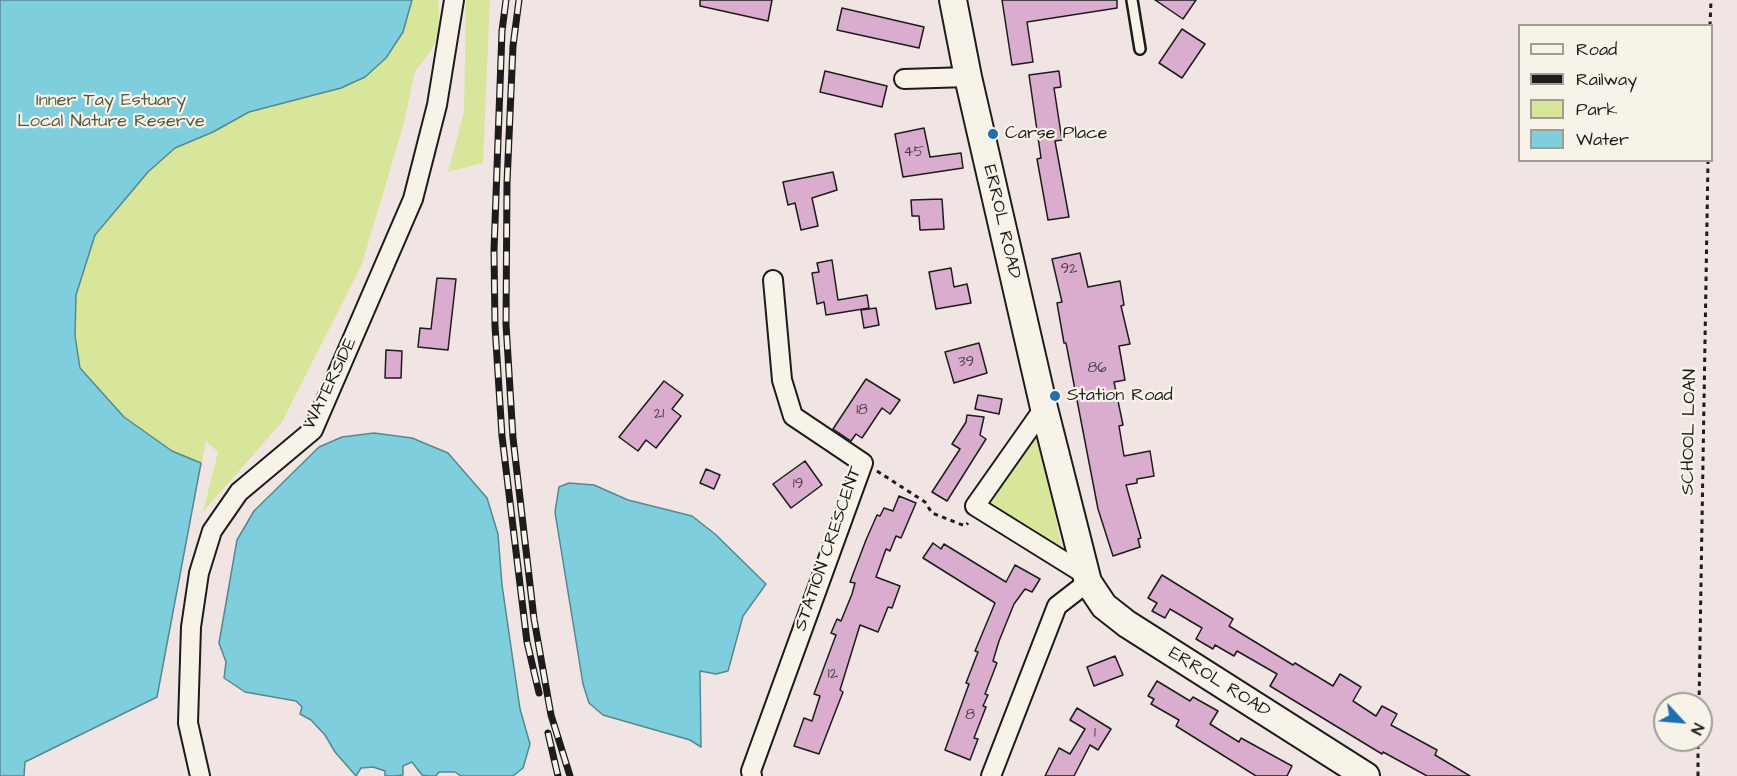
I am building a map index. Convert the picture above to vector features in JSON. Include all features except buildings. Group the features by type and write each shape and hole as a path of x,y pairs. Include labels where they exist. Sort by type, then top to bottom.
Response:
{"street":[{"name":"WATERSIDE","path":"200,776 188,723 191,627 199,573 212,531 239,492 313,430 413,199 437,105 454,0"},
{"name":"ERROL ROAD","path":"953,0 966,38 968,77 1012,242 1044,408 1087,579 1104,606 1127,624 1366,776"},
{"path":"904,79 968,77"},
{"name":"STATION CRESCENT","path":"752,776 751,771 863,463 793,416 782,380 773,280"},
{"path":"980,509 975,506 1044,408"},
{"name":"ERROL ROAD","path":"980,509 1087,579"},
{"path":"991,776 1057,606 1087,579"}],"lane":[{"path":"1132,0 1140,49"}],"path":[{"path":"1710,24 1711,0"},
{"name":"SCHOOL LOAN","path":"1699,692 1708,162"},
{"path":"863,463 909,490 925,502 932,513 954,522 966,526 980,509"},
{"path":"1698,752 1698,776"}],"green space":[{"name":"Inner Tay Estuary Local Nature Reserve","path":"0,0 438,0 440,32 431,51 415,71 404,123 362,264 282,422 203,512 218,452 206,441 157,697 25,762 24,776 0,776"},
{"path":"466,0 490,0 483,163 448,172 464,112"},
{"path":"1028,437 1040,439 1062,550 993,507 989,501 988,497"}],"water":[{"name":"Inner Tay Estuary Local Nature Reserve","path":"0,0 412,0 403,32 386,58 365,77 341,88 249,112 213,132 175,148 148,172 95,235 76,295 75,336 80,368 124,417 172,451 201,463 157,697 25,762 24,776 0,776"},
{"path":"374,433 412,438 448,453 487,498 498,534 502,585 520,709 530,744 523,768 513,776 461,776 455,772 439,772 436,776 429,776 422,775 412,762 403,766 403,775 385,776 385,771 373,767 361,768 356,776 335,752 325,735 311,720 300,714 302,707 296,701 245,692 224,678 226,662 219,643 237,540 254,511 319,447 342,437"},
{"path":"569,483 594,485 628,500 692,516 715,534 766,584 743,616 728,671 716,674 700,671 701,747 690,740 603,715 589,703 583,684 555,512 559,487"}],"railway":[{"path":"506,0 502,31 494,250 495,326 502,436 527,642 539,693"},
{"path":"519,0 513,46 507,183 506,324 513,438 534,619 551,715 570,776"},
{"path":"548,733 558,776"}],"place":[{"name":"Carse Place","path":"993,134"},
{"name":"Station Road","path":"1055,396"}]}
